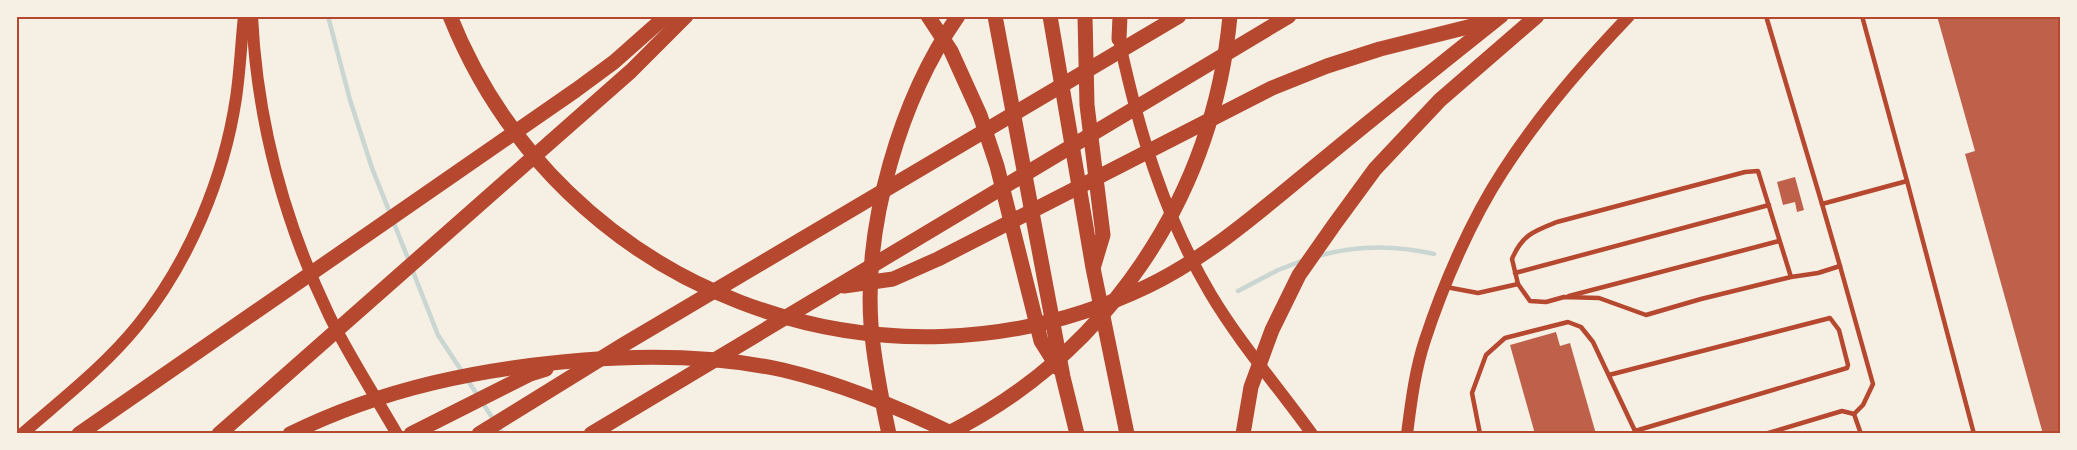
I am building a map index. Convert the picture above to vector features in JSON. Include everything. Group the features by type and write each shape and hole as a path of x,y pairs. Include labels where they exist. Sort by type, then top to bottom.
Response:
{"highway":[{"path":"450,16 482,82 525,147 573,198 631,246 678,275 725,296 772,312 858,333 926,337 997,333 1059,320 1126,295 1184,267 1224,240 1501,16"},
{"path":"79,434 576,90 614,62 666,16"},
{"path":"219,434 631,71 686,16"},
{"path":"928,16 951,51 980,115 997,166 1041,341 1063,377"},
{"path":"889,434 875,370 871,323 878,219 888,172 900,133 927,71 958,16"},
{"path":"995,16 1063,377 1077,434"},
{"path":"1050,16 1093,268 1127,434"},
{"path":"1085,16 1087,105 1103,235 1093,268"},
{"path":"1119,39 1120,16"},
{"path":"1161,27 1172,16"},
{"path":"479,434 623,345 1179,16"},
{"path":"947,434 1028,383 1072,346 1106,312 1147,257 1180,197 1210,124 1222,73 1230,16"},
{"path":"591,434 1289,16"},
{"path":"838,287 893,279 1272,88 1327,66 1380,49 1510,16"},
{"path":"1243,434 1251,387 1272,330 1299,276 1334,225 1375,169 1440,100 1537,16"},
{"path":"411,434 530,374 623,345"},
{"path":"290,434 329,415 367,401 409,388 477,372 583,360 665,357 735,362 805,376 893,406 953,434"}],"main road":[{"path":"22,434 83,382 121,344 153,306 180,262 205,206 223,154 236,99 244,16"},
{"path":"252,16 254,56 261,106 284,203 304,257 330,315 397,434"},
{"path":"1113,16 1143,137 1179,235 1211,295 1312,434"},
{"path":"1407,434 1411,403 1425,341 1459,251 1502,172 1551,104 1629,16"}],"lane":[{"path":"1766,16 1873,384 1863,405 1854,414"},
{"path":"1862,16 1973,433"},
{"path":"1779,241 1546,302 1530,301 1518,284 1512,259 1521,241 1534,231 1557,222 1758,171 1791,277"},
{"path":"1822,204 1907,181"},
{"path":"1515,273 1769,205"},
{"path":"1564,297 1599,298 1646,315 1840,266"},
{"path":"1446,287 1478,292 1518,284"},
{"path":"1480,434 1472,393 1486,354 1505,338 1568,322 1586,331 1636,432 1846,368 1848,365 1839,330 1830,318 1609,375"},
{"path":"1765,434 1842,411 1854,414"},
{"path":"1854,414 1862,434"}],"building":[{"path":"1937,16 2060,16 2060,434 2043,434 1965,154 1975,151"},
{"path":"1795,177 1804,210 1797,212 1795,202 1783,205 1777,182"},
{"path":"1556,332 1560,346 1570,343 1596,434 1535,434 1510,345"}],"waterway":[{"path":"328,16 350,100 372,168 409,261"},
{"path":"1318,256 1332,252 1376,247 1434,254"},
{"path":"1238,291 1278,270 1304,260"},
{"path":"412,269 438,335 503,434"}]}
